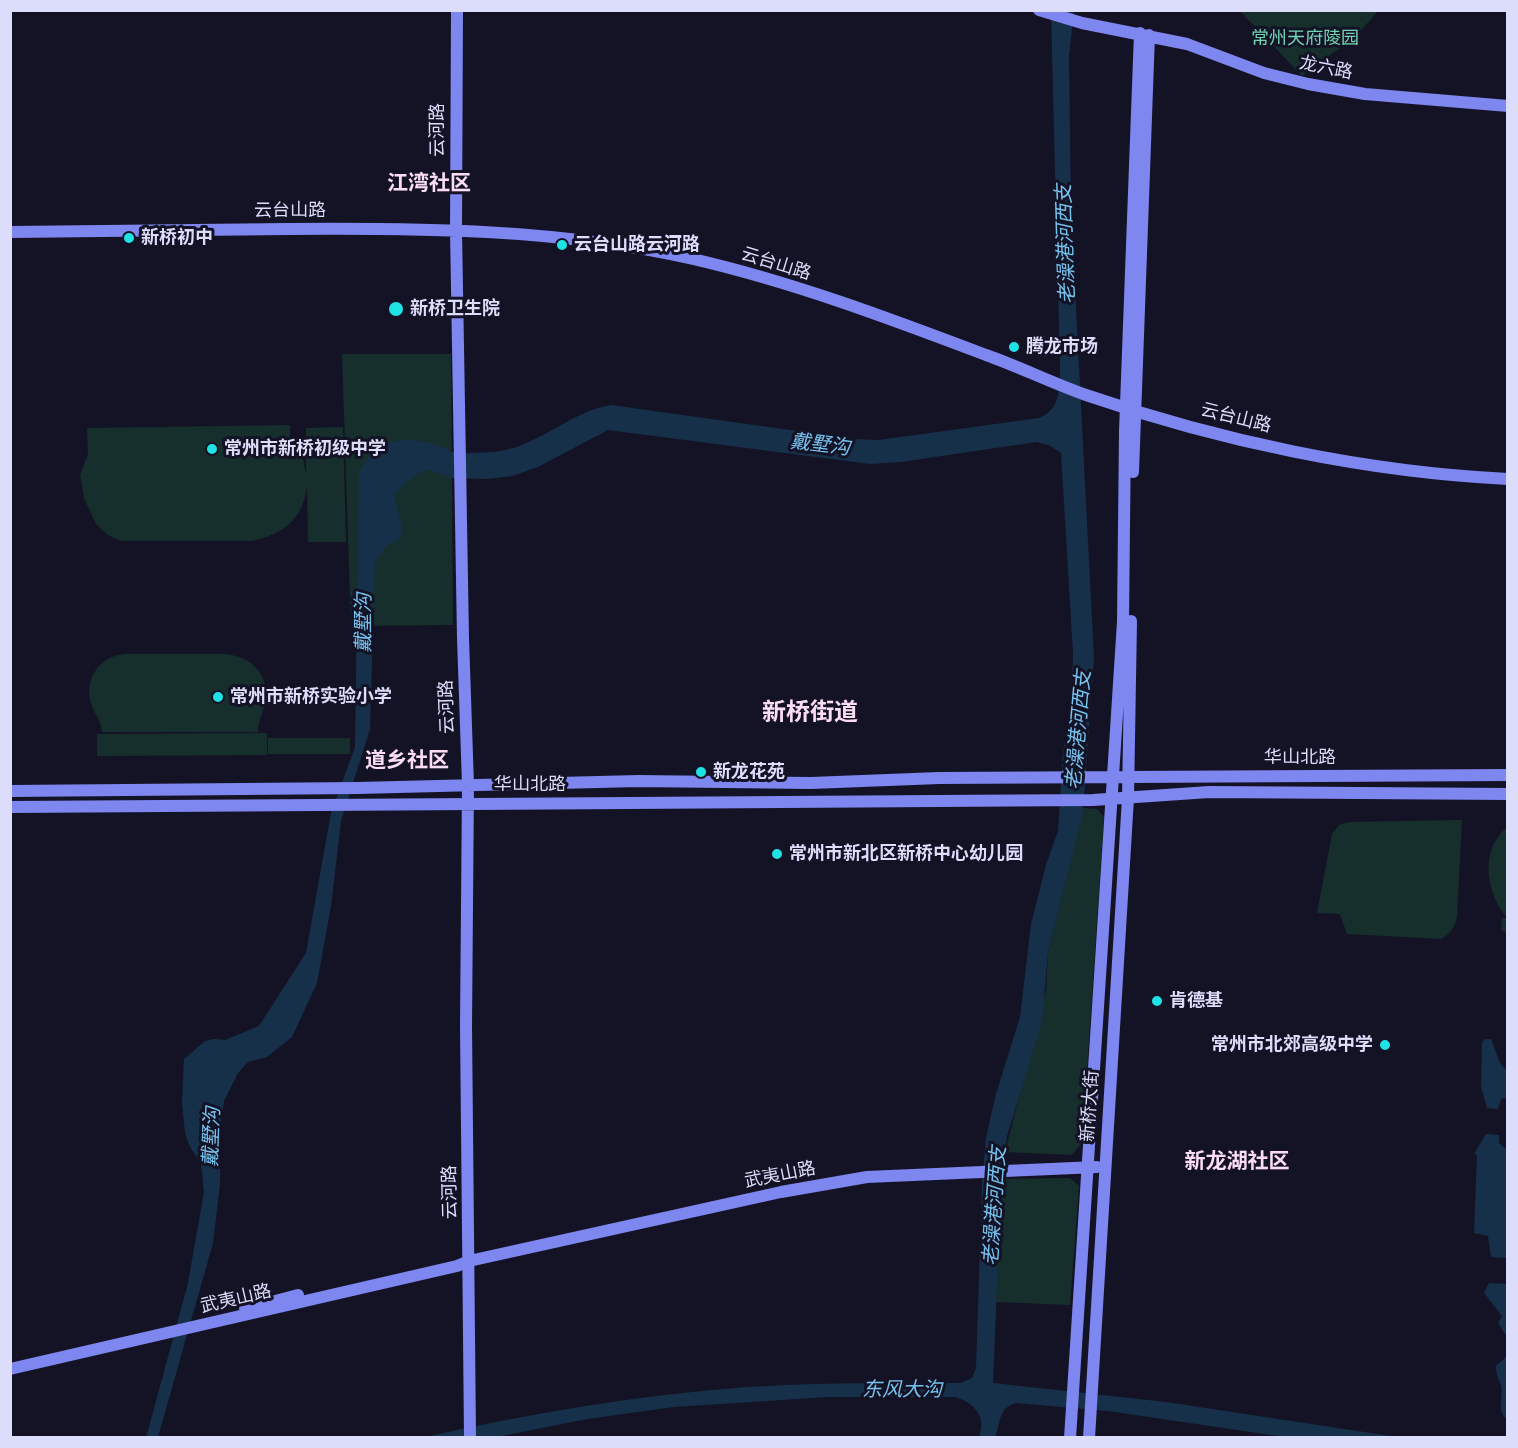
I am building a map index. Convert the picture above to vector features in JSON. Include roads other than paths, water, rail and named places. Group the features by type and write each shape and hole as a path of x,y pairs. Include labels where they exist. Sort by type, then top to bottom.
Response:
{"street":[{"name":"云河路","path":"457,10 456,230 468,785 466,1026 470,1437"},
{"name":"龙六路","path":"1042,12 1082,23 1187,44 1264,73 1308,84 1365,94 1508,106"},
{"path":"1131,408 1145,34"},
{"name":"云台山路","path":"10,232 456,230 576,238 696,260 779,282 1085,394 1252,442 1449,476 1508,479"},
{"name":"新桥大街","path":"1089,1437 1128,798 1131,408"},
{"name":"新桥大街","path":"1070,1437 1123,622 1131,408"},
{"name":"华山北路","path":"10,791 358,788 638,781 811,783 1127,776 1508,775"},
{"name":"华山北路","path":"10,807 1093,800 1209,792 1508,794"},
{"name":"武夷山路","path":"10,1362 196,1324 456,1259 469,1261 781,1192 867,1177 1104,1167"},
{"name":"武夷山路","path":"10,1369 172,1329"}],"water":[{"path":"1051,11 1074,11 1069,56 1071,213 1094,658 1083,812 1048,953 1042,1022 1007,1136 1001,1187 993,1383 1166,1402 1397,1437 1285,1437 1108,1411 1016,1403 1003,1412 995,1437 979,1437 981,1423 977,1411 968,1403 955,1397 827,1397 674,1407 587,1419 496,1437 425,1437 586,1406 707,1390 801,1384 961,1383 972,1378 976,1368 982,1183 986,1138 996,1094 1020,1017 1031,924 1046,865 1058,831 1063,753 1072,697 1073,653 1061,453 1049,445 1036,442 901,462 870,464 608,430 538,467 512,476 487,479 451,478 430,470 422,471 395,493 402,528 400,539 387,545 375,561 370,729 341,821 331,906 317,983 292,1037 267,1057 248,1062 238,1073 224,1101 221,1119 220,1184 213,1243 158,1437 146,1438 188,1283 204,1192 201,1163 190,1147 185,1133 182,1103 184,1059 205,1041 225,1040 259,1026 306,953 331,813 355,747 359,473 366,461 383,446 403,440 427,443 456,453 506,450 536,439 580,415 611,405 854,439 879,440 1039,418 1046,414 1051,410 1057,398 1060,369"},
{"path":"1485,1039 1491,1039 1500,1063 1507,1071 1507,1098 1501,1099 1498,1109 1487,1108 1481,1087 1482,1042"},
{"path":"1486,1134 1499,1135 1499,1143 1507,1150 1507,1258 1491,1257 1488,1236 1474,1233 1477,1155 1474,1154"},
{"path":"1489,1283 1507,1284 1507,1337 1498,1323 1502,1316 1484,1293"},
{"path":"1507,1356 1507,1419 1502,1412 1502,1390 1496,1366"}],"place":[{"name":"新桥初中","path":"129,238"},
{"name":"云台山路云河路","path":"562,245"},
{"name":"新桥卫生院","path":"396,309"},
{"name":"腾龙市场","path":"1014,347"},
{"name":"常州市新桥初级中学","path":"212,449"},
{"name":"常州市新桥实验小学","path":"218,697"},
{"name":"新龙花苑","path":"701,772"},
{"name":"常州市新北区新桥中心幼儿园","path":"777,854"},
{"name":"肯德基","path":"1157,1001"},
{"name":"常州市北郊高级中学","path":"1385,1045"}],"district":[{"name":"江湾社区","path":"429,184"},
{"name":"新桥街道","path":"810,713"},
{"name":"道乡社区","path":"407,761"},
{"name":"新龙湖社区","path":"1237,1162"}],"park label":[{"name":"常州天府陵园","path":"1305,39"}],"water label":[{"name":"老澡港河西支","path":"1066,244"},
{"name":"戴墅沟","path":"820,445"},
{"name":"戴墅沟","path":"364,623"},
{"name":"老澡港河西支","path":"1079,730"},
{"name":"戴墅沟","path":"212,1137"},
{"name":"老澡港河西支","path":"995,1206"},
{"name":"东风大沟","path":"902,1390"}]}
